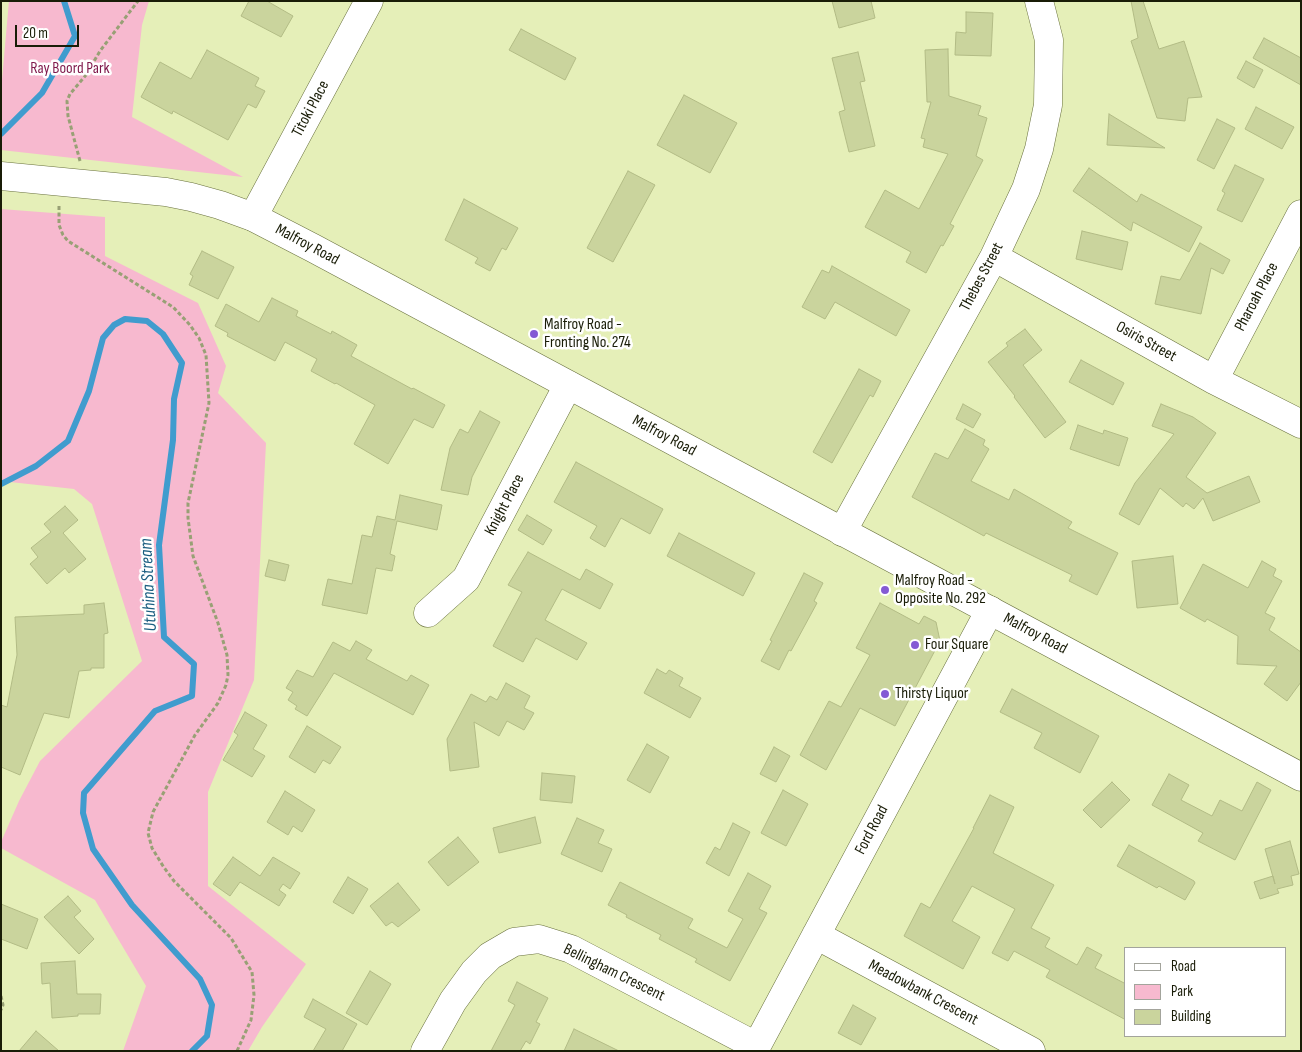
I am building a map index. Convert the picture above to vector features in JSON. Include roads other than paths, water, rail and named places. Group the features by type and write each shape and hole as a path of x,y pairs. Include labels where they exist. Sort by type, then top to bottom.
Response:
{"street":[{"name":"Titoki Place","path":"252,218 369,1"},
{"name":"Thebes Street","path":"842,532 994,257 1026,188 1039,148 1048,105 1049,40 1039,1"},
{"name":"Malfroy Road","path":"8,177 166,192 212,203 252,218 313,248 1301,777"},
{"name":"Pharoah Place","path":"1214,380 1301,214"},
{"name":"Osiris Street","path":"994,257 1214,380 1301,424"},
{"name":"Knight Place","path":"428,613 466,579 568,385"},
{"name":"Ford Road","path":"755,1048 990,610"},
{"name":"Meadowbank Crescent","path":"816,935 1031,1051"},
{"name":"Bellingham Crescent","path":"425,1051 453,1001 474,972 490,956 514,942 539,939 571,949 755,1048"}],"waterway":[{"name":"Utuhina Stream","path":"1,134 42,93 75,36 64,1"},
{"name":"Utuhina Stream","path":"1,484 36,466 68,441 89,391 103,338 114,325 125,319 147,321 163,334 182,363 174,399 173,440 159,545 164,637 194,664 192,696 155,711 84,793 83,813 93,849 132,905 200,979 212,1005 207,1036 192,1051"}],"place":[{"name":"Malfroy Road - Fronting No. 274","path":"534,334"},
{"name":"Malfroy Road - Opposite No. 292","path":"885,590"},
{"name":"Four Square","path":"915,645"},
{"name":"Thirsty Liquor","path":"885,694"}],"park label":[{"name":"Ray Boord Park","path":"70,69"}]}
